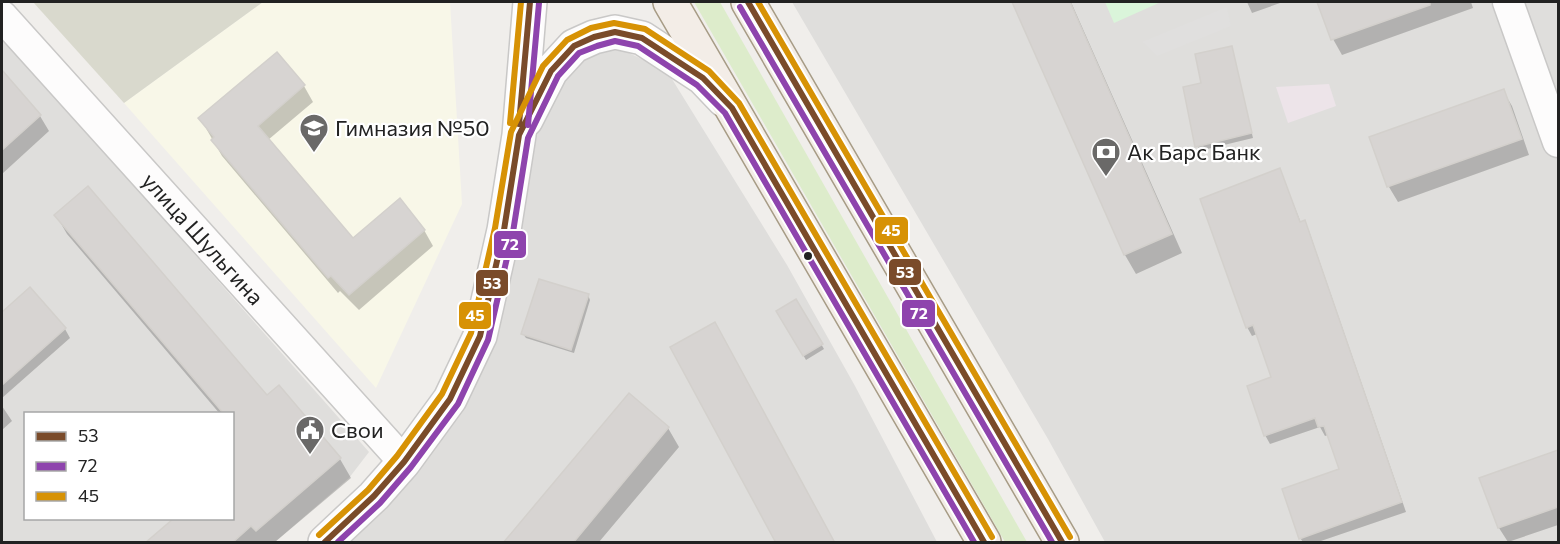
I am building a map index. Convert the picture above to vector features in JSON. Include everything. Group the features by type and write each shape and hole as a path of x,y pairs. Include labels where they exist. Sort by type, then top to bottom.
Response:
{"main road":[{"path":"670,2 984,543"},
{"path":"749,2 1062,543"}],"street":[{"path":"325,543 374,496 404,462 450,399 480,336 504,230 519,135 530,2"},
{"path":"1508,2 1558,142"},
{"name":"улица Шульгина","path":"2,16 404,462"},
{"path":"519,135 551,71 574,46 594,37 615,32 642,38 703,78 732,108"}],"shaded area":[{"path":"33,2 263,2 124,103"},
{"name":"Гимназия №50","path":"263,2 450,2 462,204 376,388 124,103"},
{"path":"792,2 1558,2 1558,542 1105,542 1048,439"},
{"path":"1227,7 1231,26 1157,56 1142,42"},
{"path":"2,36 369,452 349,478 275,542 2,542"},
{"path":"614,46 667,71 787,265 855,386 937,542 345,542 465,396 539,117 568,66"},
{"path":"1329,84 1336,106 1288,123 1276,87"}],"green space":[{"path":"694,2 720,2 1027,542 1005,542"},
{"path":"1105,2 1161,2 1114,23"}],"building":[{"path":"1012,2 1070,2 1172,234 1124,255"},
{"path":"1317,2 1430,2 1430,5 1331,40"},
{"path":"1232,46 1252,133 1195,147 1183,87 1201,83 1195,54"},
{"path":"277,52 305,85 258,126 353,238 400,198 425,230 349,295 331,276 328,278 211,140 214,137 198,118"},
{"path":"2,70 41,115 2,150"},
{"path":"1504,89 1522,139 1387,187 1369,137"},
{"path":"1280,168 1300,222 1305,220 1402,502 1299,539 1282,489 1339,469 1324,426 1318,427 1315,418 1264,436 1247,386 1271,377 1253,325 1246,328 1200,199"},
{"path":"88,186 267,395 279,385 341,458 256,531 251,526 232,543 145,543 172,520 234,520 234,412 222,412 54,215"},
{"path":"539,279 589,294 571,350 521,334"},
{"path":"30,287 66,328 2,385 2,312"},
{"path":"796,299 823,344 803,356 776,311"},
{"path":"715,322 835,543 776,543 670,347"},
{"path":"629,393 669,427 573,543 503,543"},
{"path":"1558,450 1558,507 1498,528 1479,478"}],"transit line":[{"name":"45","path":"510,123 521,2"},
{"name":"53","path":"519,124 530,2"},
{"name":"53","path":"748,2 1062,542"},
{"name":"45","path":"758,2 1070,537"},
{"name":"72","path":"528,125 539,3"},
{"name":"72","path":"740,7 1052,542"},
{"name":"45","path":"319,535 368,490 397,456 442,394 471,333 495,228 511,132 543,66 567,40 591,28 614,23 645,29 709,71 739,103 992,537"},
{"name":"53","path":"325,542 374,496 404,462 450,399 480,336 504,230 519,135 551,71 574,46 594,37 615,32 642,38 703,78 732,108 984,542"},
{"name":"72","path":"338,542 380,503 411,467 458,404 488,340 513,232 528,138 558,76 579,53 615,41 638,46 697,85 725,113 974,542"}],"place":[{"name":"Гимназия №50","path":"314,154"},
{"name":"Ак Барс Банк","path":"1106,178"},
{"name":"Свои","path":"310,456"}]}
